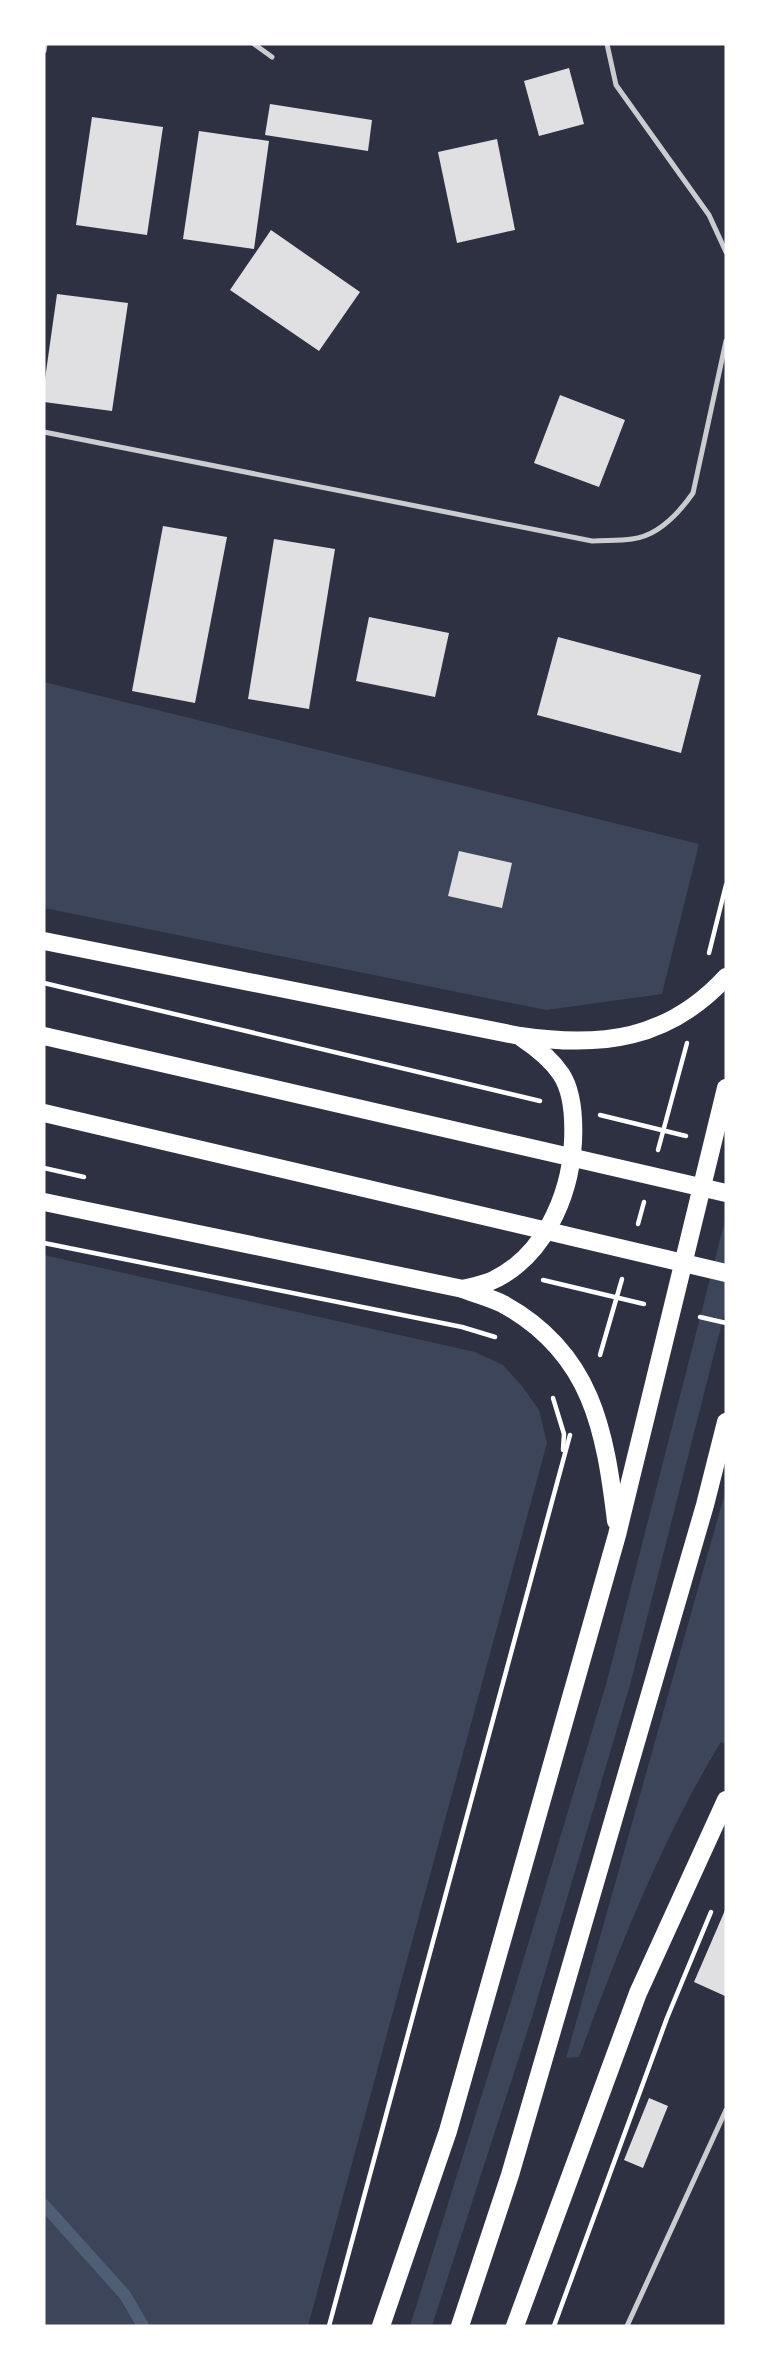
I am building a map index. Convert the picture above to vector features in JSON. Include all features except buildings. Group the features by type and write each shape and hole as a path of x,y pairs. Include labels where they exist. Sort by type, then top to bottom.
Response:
{"main road":[{"path":"44,941 520,1037 578,1043 645,1031 676,1017 707,997 726,977"},
{"path":"44,1036 726,1193"},
{"path":"463,1289 490,1282 533,1249 549,1228 561,1204 568,1180 574,1127 562,1076 544,1054 520,1037"},
{"path":"381,2326 448,2131 617,1535 726,1088"},
{"path":"44,1113 726,1273"},
{"path":"44,1202 463,1289 502,1304 535,1326 564,1354 586,1388 605,1443 617,1535"},
{"path":"460,2326 510,2175 705,1505 726,1422"},
{"path":"515,2326 638,1993 726,1800"}],"lane":[{"path":"44,44 44,51"},
{"path":"254,44 272,57"},
{"path":"607,44 616,85 709,215 726,252"},
{"path":"44,432 592,541 635,539 666,524 681,511 693,493 726,341"},
{"path":"627,2326 726,2110"}],"path":[{"path":"658,1151 726,885"},
{"path":"44,983 540,1101"},
{"path":"594,1114 689,1137"},
{"path":"44,1168 79,1176"},
{"path":"636,1230 647,1190"},
{"path":"44,1243 462,1327 499,1339"},
{"path":"586,1388 603,1348 625,1269"},
{"path":"552,1395 564,1434 563,1456"},
{"path":"329,2326 570,1433"},
{"path":"554,2326 667,2018 711,1911"}],"shaded area":[{"path":"44,682 699,844 662,994 546,1010 44,908"},
{"path":"726,1216 726,1307 630,1685 532,2017 432,2326 410,2326 607,1681"},
{"path":"44,1255 475,1352 503,1365 539,1410 547,1443 308,2326 44,2326"},
{"path":"726,1489 726,1745 721,1742 660,1856 579,2057 566,2058"}],"waterway":[{"path":"44,2205 125,2295 143,2326"}]}
